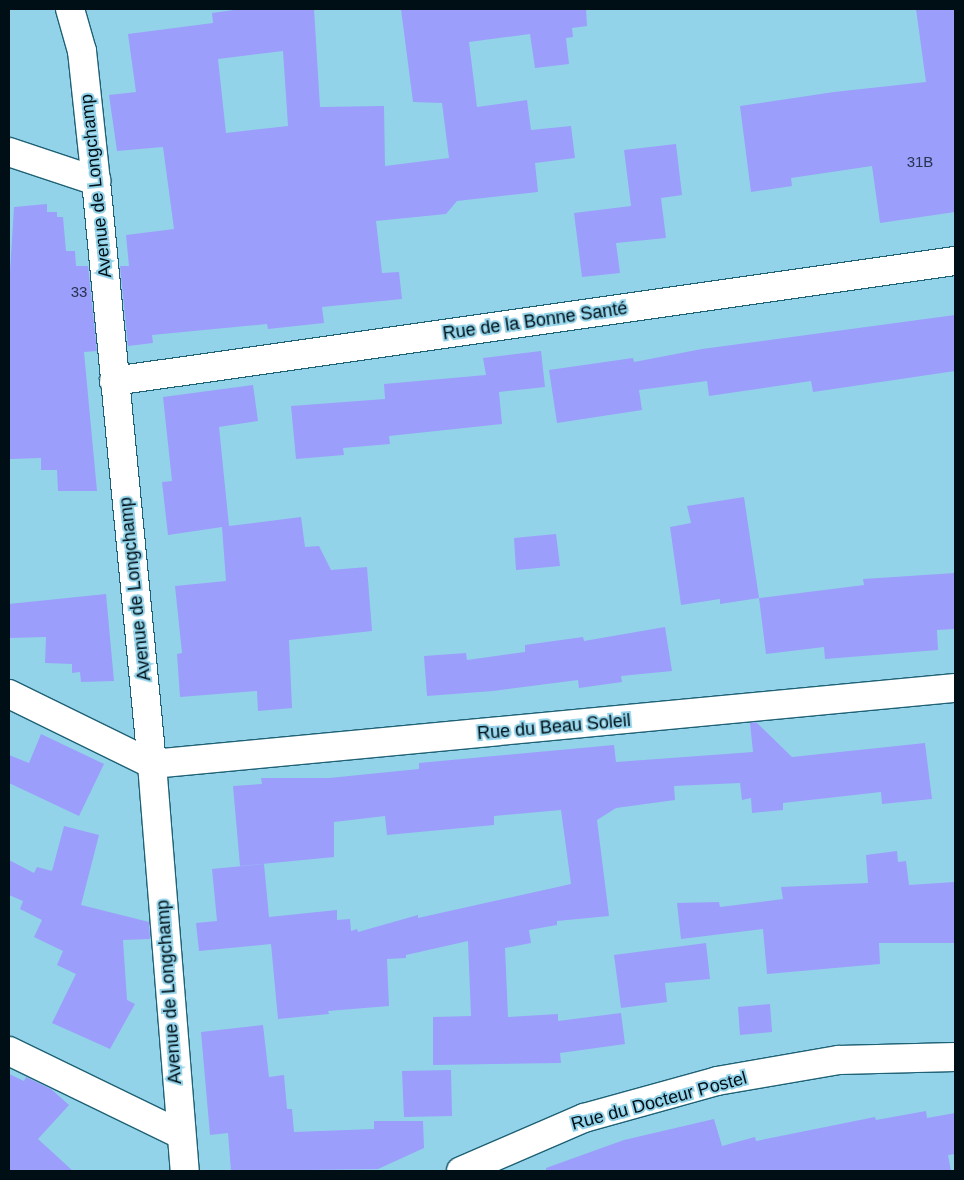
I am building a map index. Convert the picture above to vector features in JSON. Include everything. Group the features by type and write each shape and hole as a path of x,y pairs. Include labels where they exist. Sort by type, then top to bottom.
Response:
{"street":[{"name":"Avenue de Longchamp","path":"73,9 82,51 96,181 152,764 180,1134 185,1171"},
{"path":"9,152 96,181"},
{"name":"Rue de la Bonne Santé","path":"114,381 955,261"},
{"name":"Rue du Beau Soleil","path":"152,764 955,688"},
{"path":"9,694 152,764"},
{"path":"9,1051 180,1134"},
{"name":"Rue du Docteur Postel","path":"460,1171 584,1118 718,1080 839,1060 955,1057"}],"building":[{"path":"241,9 314,9 320,107 384,106 385,166 449,158 442,103 413,102 401,9 586,9 587,26 572,28 573,37 566,38 569,64 535,68 530,34 469,42 477,107 527,100 531,130 571,126 575,158 535,163 538,192 457,201 446,214 376,221 382,273 399,272 402,299 322,307 324,323 268,329 267,324 152,335 153,343 128,346 120,266 129,266 126,235 174,229 163,147 117,151 109,95 136,92 128,34 213,23 212,13","holes":["283,51 288,126 226,133 218,59"]},
{"path":"916,9 955,9 955,212 880,223 872,166 791,178 792,186 751,192 740,106 834,92 926,82"},
{"path":"676,144 682,195 661,198 666,238 616,243 620,273 582,277 574,213 631,206 624,150"},
{"path":"47,204 47,212 57,212 57,217 63,217 66,251 75,251 76,266 88,266 97,351 84,352 97,491 58,491 57,470 41,470 41,458 10,459 9,289 14,207"},
{"path":"955,315 955,371 813,392 811,381 709,396 707,381 639,390 642,410 557,423 549,370 633,358 634,362 702,349"},
{"path":"541,351 545,387 499,392 502,424 389,436 390,444 343,448 344,455 296,459 291,406 385,399 384,384 486,375 483,358"},
{"path":"253,385 258,421 219,427 229,526 301,517 305,547 319,546 331,570 367,567 372,631 289,640 292,708 258,711 257,691 180,697 177,654 182,653 175,586 226,581 222,527 168,535 162,482 172,481 163,397"},
{"path":"744,497 759,598 720,604 720,599 681,605 670,527 691,523 687,506"},
{"path":"556,534 560,566 516,570 514,538"},
{"path":"955,573 955,629 937,630 938,650 825,659 824,647 766,654 759,598 864,585 863,579"},
{"path":"106,594 114,681 81,682 80,672 72,673 72,664 45,663 46,637 9,638 9,604"},
{"path":"665,627 672,671 621,676 622,682 579,688 578,680 493,691 427,696 424,656 466,653 467,660 525,652 525,645 583,637 584,641"},
{"path":"756,722 792,757 925,743 932,799 882,804 881,792 783,803 783,810 752,813 751,798 742,800 740,783 674,786 675,800 616,808 597,820 609,916 557,921 557,925 529,930 531,943 505,948 508,1017 558,1014 558,1021 621,1013 625,1044 560,1053 561,1063 433,1065 433,1017 471,1016 468,941 406,955 406,958 387,959 389,1006 328,1011 329,1014 278,1019 271,944 199,951 196,923 217,921 212,869 264,864 269,917 337,910 337,920 350,919 351,931 357,929 358,932 418,915 418,918 571,884 561,810 494,816 494,825 387,835 385,816 334,822 334,857 240,866 233,786 262,784 261,778 329,778 419,769 419,763 614,745 616,762 753,752 750,723"},
{"path":"41,734 104,764 79,816 9,783 9,755 29,763"},
{"path":"64,826 99,835 81,905 149,922 150,939 123,940 127,1000 135,1004 110,1049 52,1023 76,974 57,965 63,951 34,937 42,920 20,909 23,901 9,895 9,860 34,873 37,867 52,871"},
{"path":"897,851 898,862 906,861 909,885 955,882 955,943 879,943 880,964 767,974 763,929 681,939 677,903 719,902 720,907 783,899 781,887 868,883 866,855"},
{"path":"706,943 710,979 665,983 667,1002 621,1008 614,955"},
{"path":"770,1004 772,1032 740,1035 738,1007"},
{"path":"263,1025 269,1077 284,1075 287,1109 292,1109 294,1132 374,1129 374,1121 423,1121 424,1148 378,1169 231,1171 228,1133 210,1135 201,1032"},
{"path":"451,1070 452,1116 404,1117 402,1071"},
{"path":"9,1074 24,1081 26,1077 51,1089 69,1105 38,1139 73,1171 9,1171"},
{"path":"926,1111 927,1118 955,1113 955,1154 948,1155 951,1171 546,1171 546,1168 624,1140 714,1119 722,1146 755,1137 756,1141 875,1117 876,1120"}]}
